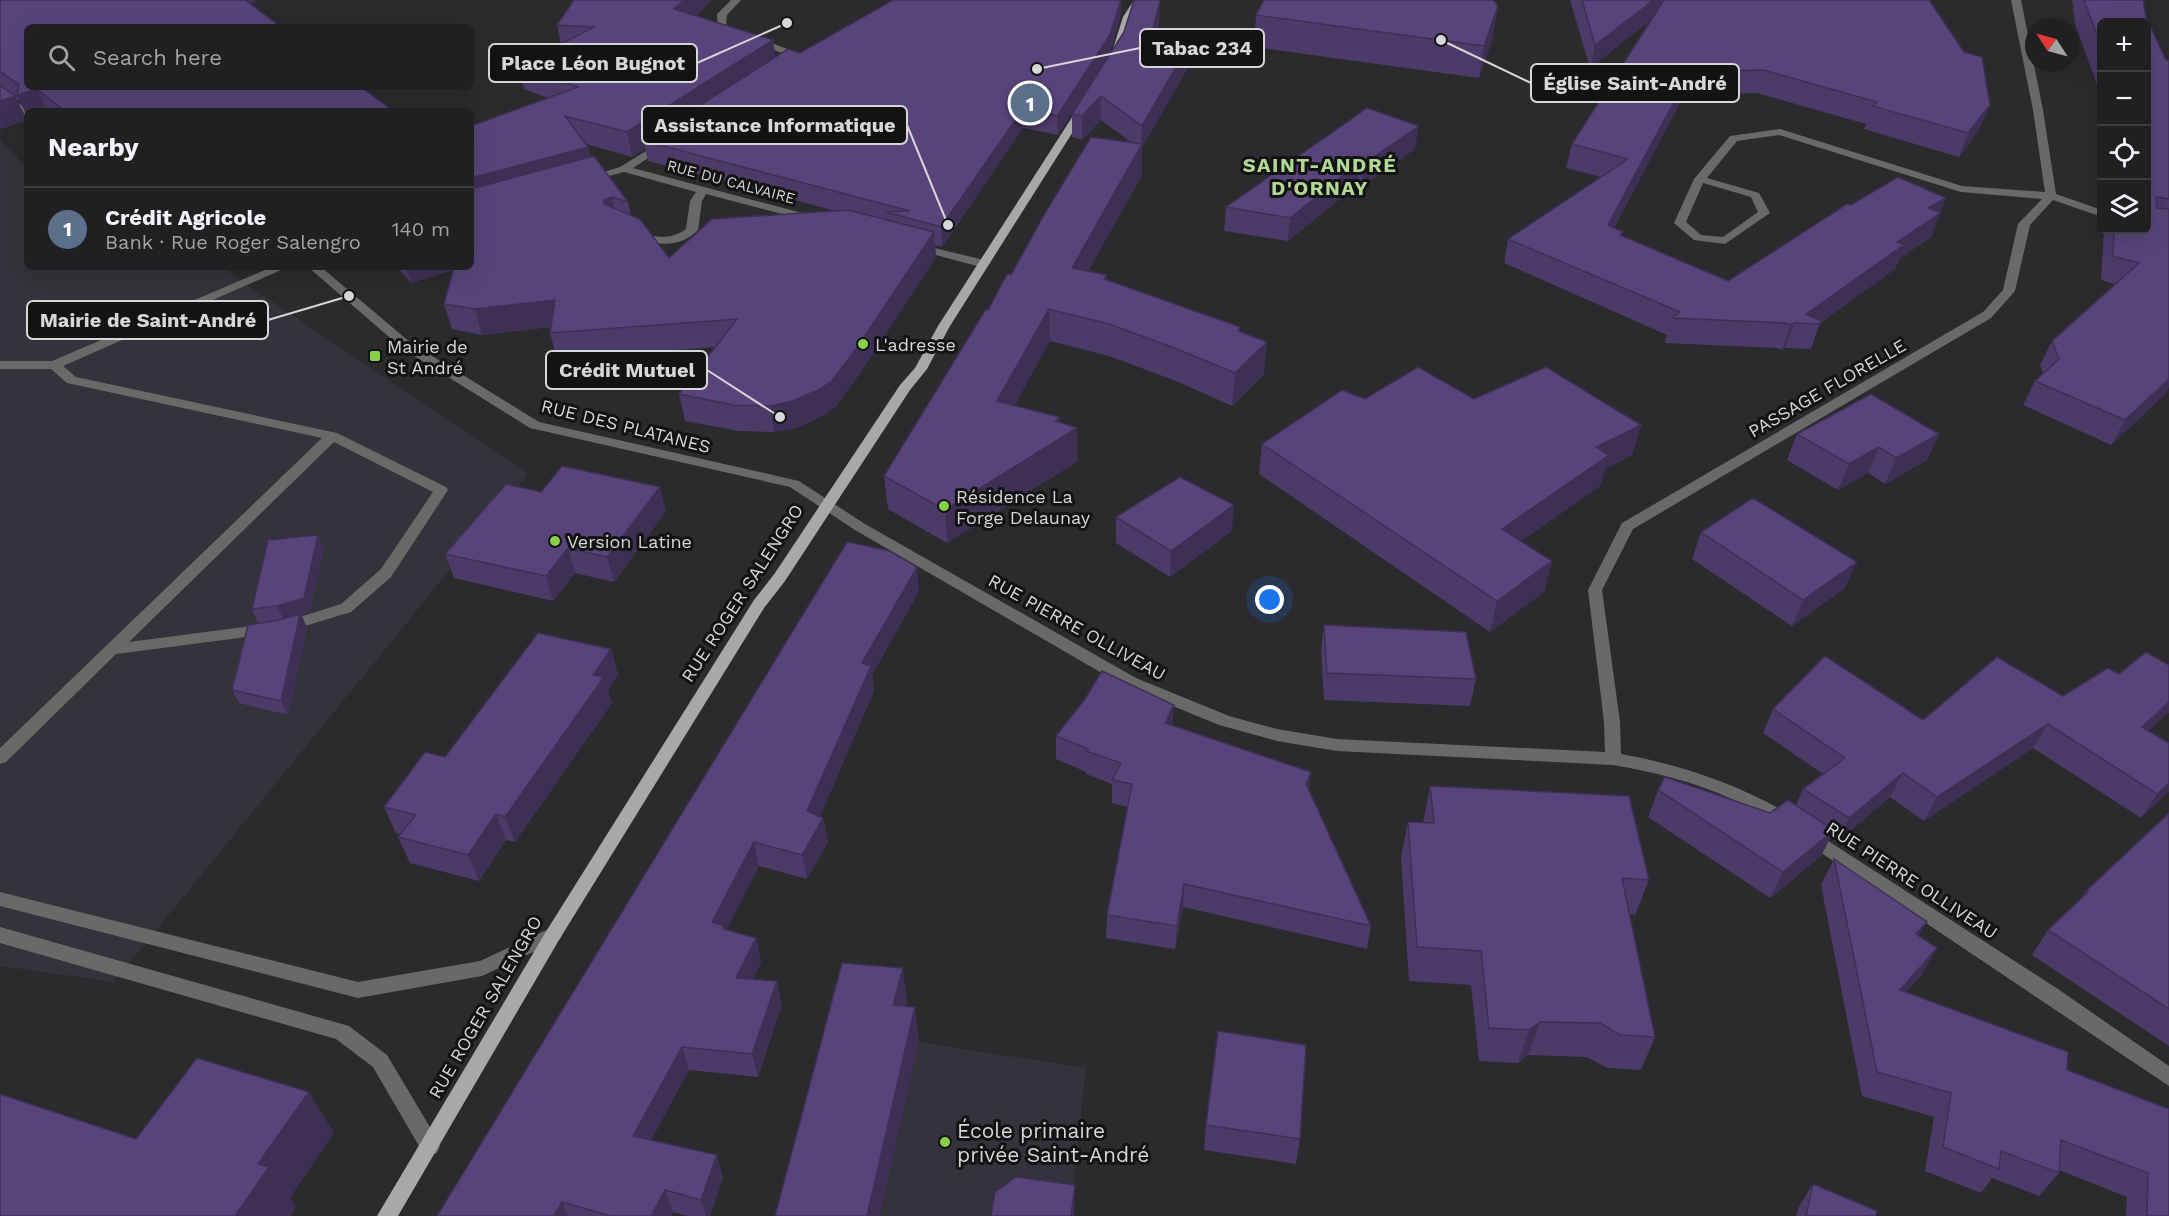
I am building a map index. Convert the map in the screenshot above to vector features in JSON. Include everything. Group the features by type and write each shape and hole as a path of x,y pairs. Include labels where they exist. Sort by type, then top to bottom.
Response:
{"main road":[{"path":"1110,64 1117,54 1128,17 1140,0"},
{"name":"RUE ROGER SALENGRO","path":"387,1216 553,935 759,604 780,577 905,388 921,369 944,326 1091,94"}],"street":[{"path":"736,0 722,14 721,27 798,56"},
{"path":"2016,0 2038,110 2051,196"},
{"path":"0,92 24,113"},
{"path":"1700,179 1755,195 1764,213 1725,241 1698,238 1680,223 1700,179 1734,138 1780,132 1961,189 2051,196 2097,212"},
{"path":"570,184 624,169 675,136"},
{"name":"RUE DU CALVAIRE","path":"624,169 829,223"},
{"path":"626,231 655,242 668,243 682,238 692,230 696,201 703,190"},
{"name":"PASSAGE FLORELLE","path":"1613,759 1612,722 1595,590 1627,526 1987,315 2008,291 2024,224 2051,196"},
{"path":"908,244 984,264"},
{"path":"0,365 54,365 275,270"},
{"name":"RUE DES PLATANES","path":"318,270 407,346 535,425 794,484 826,506"},
{"path":"54,365 72,380 332,436 441,490 386,573 346,608 285,627 115,649"},
{"path":"0,758 115,649 332,436"},
{"name":"RUE PIERRE OLLIVEAU","path":"826,506 1130,682 1225,721 1277,735 1337,745 1613,759 1653,765 1705,779 1774,813 2051,995 2169,1077"},
{"path":"0,899 358,990 482,968 553,935"},
{"path":"0,935 342,1032 380,1061 430,1146"}],"shaded area":[{"path":"0,139 24,165 24,270 225,270 528,474 114,982 0,966"},
{"name":"École primaire privée Saint-André","path":"840,1033 919,1042 1086,1068 1070,1216 792,1216"}],"building":[{"path":"0,0 245,0 277,24 24,24 24,90 34,90 17,95 19,85 0,71"},
{"path":"574,0 684,0 674,9 773,40 627,132 565,116 588,147 474,177 474,125 578,87 518,66 594,27 557,25"},
{"path":"893,0 1121,0 1110,35 1057,116 1023,109 941,227 886,212 910,211 644,141 788,49 800,53"},
{"path":"1134,0 1160,0 1153,29 1190,43 1142,126 1101,96 1082,116 1072,114 1124,32"},
{"path":"1264,0 1493,0 1498,6 1484,46 1256,15"},
{"path":"1582,0 1654,0 1595,45"},
{"path":"1664,0 1929,0 1964,52 1982,57 1990,105 1968,133 1872,106 1877,102 1764,70 1690,72 1608,225 1623,232 1620,235 1728,281 1847,204 1851,205 1898,177 1946,198 1928,208 1941,213 1897,242 1904,245 1806,314 1821,321 1820,324 1794,323 1791,325 1672,318 1680,312 1508,239 1628,159 1572,144"},
{"path":"2084,0 2143,0 2146,18 2097,18 2097,35"},
{"path":"2151,28 2166,60 2169,60 2169,199 2156,197 2157,208 2169,209 2169,379 2125,420 2035,381 2059,359 2052,341 2139,263 2113,256 2114,234 2151,234"},
{"path":"0,85 15,96 0,101"},
{"path":"38,90 365,90 389,108 61,108"},
{"path":"1367,108 1419,126 1365,163 1360,162 1290,218 1226,207"},
{"path":"1091,137 1142,144 1072,268 1107,275 1104,279 1240,327 1238,331 1267,342 1235,373 1109,324 1049,309 997,401 1059,417 1056,421 1077,428 945,510 884,476 986,309 988,310 1007,274 1011,275"},
{"path":"594,156 628,202 612,197 604,200 604,204 640,219 669,258 712,219 848,210 934,232 832,381 793,401 770,406 734,405 679,394 737,319 550,333 555,300 475,309 444,304 453,270 474,270 474,188"},
{"path":"1418,367 1474,399 1546,367 1641,425 1596,447 1609,455 1502,529 1552,561 1497,601 1262,444 1342,390 1365,399"},
{"path":"1871,394 1939,434 1896,458 1879,447 1849,464 1797,434"},
{"path":"562,466 660,487 607,557 568,548 546,576 445,554 506,484 541,492"},
{"path":"1180,477 1234,505 1171,551 1116,517"},
{"path":"1753,498 1857,562 1803,600 1701,532"},
{"path":"318,535 304,598 277,606 252,609 268,540"},
{"path":"847,542 890,551 917,567 862,663 871,666 807,811 823,818 802,855 754,842 712,922 724,926 723,929 756,938 736,978 777,981 752,1054 682,1047 633,1136 717,1155 701,1200 665,1190 651,1216 611,1216 562,1202 554,1216 437,1216"},
{"path":"300,614 281,701 232,690 248,625"},
{"path":"1324,625 1466,632 1476,679 1327,673"},
{"path":"538,633 611,649 593,675 604,677 505,817 496,814 468,855 398,837 416,815 384,807 425,752 445,757"},
{"path":"2146,652 2169,665 2169,702 2142,727 2169,743 2169,783 2157,794 2048,724 1937,797 1903,773 1849,818 1803,789 1845,758 1773,709 1825,656 1923,720 1997,657 2063,696 2108,668 2119,674"},
{"path":"1102,671 1174,705 1165,723 1311,772 1306,784 1371,926 1184,884 1177,926 1107,915 1132,784 1112,780 1121,763 1086,751 1088,749 1056,736 1085,699"},
{"path":"1665,777 1770,813 1788,800 1834,830 1783,872 1658,790"},
{"path":"1430,786 1629,796 1649,880 1622,878 1655,1037 1620,1035 1600,1023 1540,1022 1529,1030 1489,1028 1481,951 1417,947 1408,822 1434,823"},
{"path":"2169,813 2169,1009 2048,930"},
{"path":"1834,859 1927,922 1916,934 1937,948 1900,990 2068,1052 2067,1070 2169,1109 2169,1216 2147,1216 2148,1173 2061,1140 2059,1173 2001,1151 1999,1169 1943,1147 1951,1093 1877,1072"},
{"path":"842,963 903,968 893,1005 915,1007 867,1216 775,1216"},
{"path":"1218,1031 1306,1045 1300,1139 1206,1125"},
{"path":"197,1058 309,1092 258,1164 269,1167 235,1216 0,1216 0,1094 136,1139"},
{"path":"1016,1177 1075,1185 1071,1216 991,1216 995,1192"},
{"path":"1813,1184 1877,1211 1876,1216 1806,1216"}],"place":[{"name":"Place Léon Bugnot","path":"787,23"},
{"name":"Église Saint-André","path":"1441,40"},
{"name":"Tabac 234","path":"1037,69"},
{"name":"Crédit Agricole","path":"1030,103"},
{"name":"Assistance Informatique","path":"948,225"},
{"name":"Mairie de Saint-André","path":"349,296"},
{"name":"L'adresse","path":"863,344"},
{"name":"Mairie de St André","path":"375,356"},
{"name":"Crédit Mutuel","path":"780,417"},
{"name":"Résidence La Forge Delaunay","path":"944,506"},
{"name":"Version Latine","path":"555,541"},
{"name":"École primaire privée Saint-André","path":"945,1142"}],"district":[{"name":"SAINT-ANDRÉ D'ORNAY","path":"1320,176"}]}
